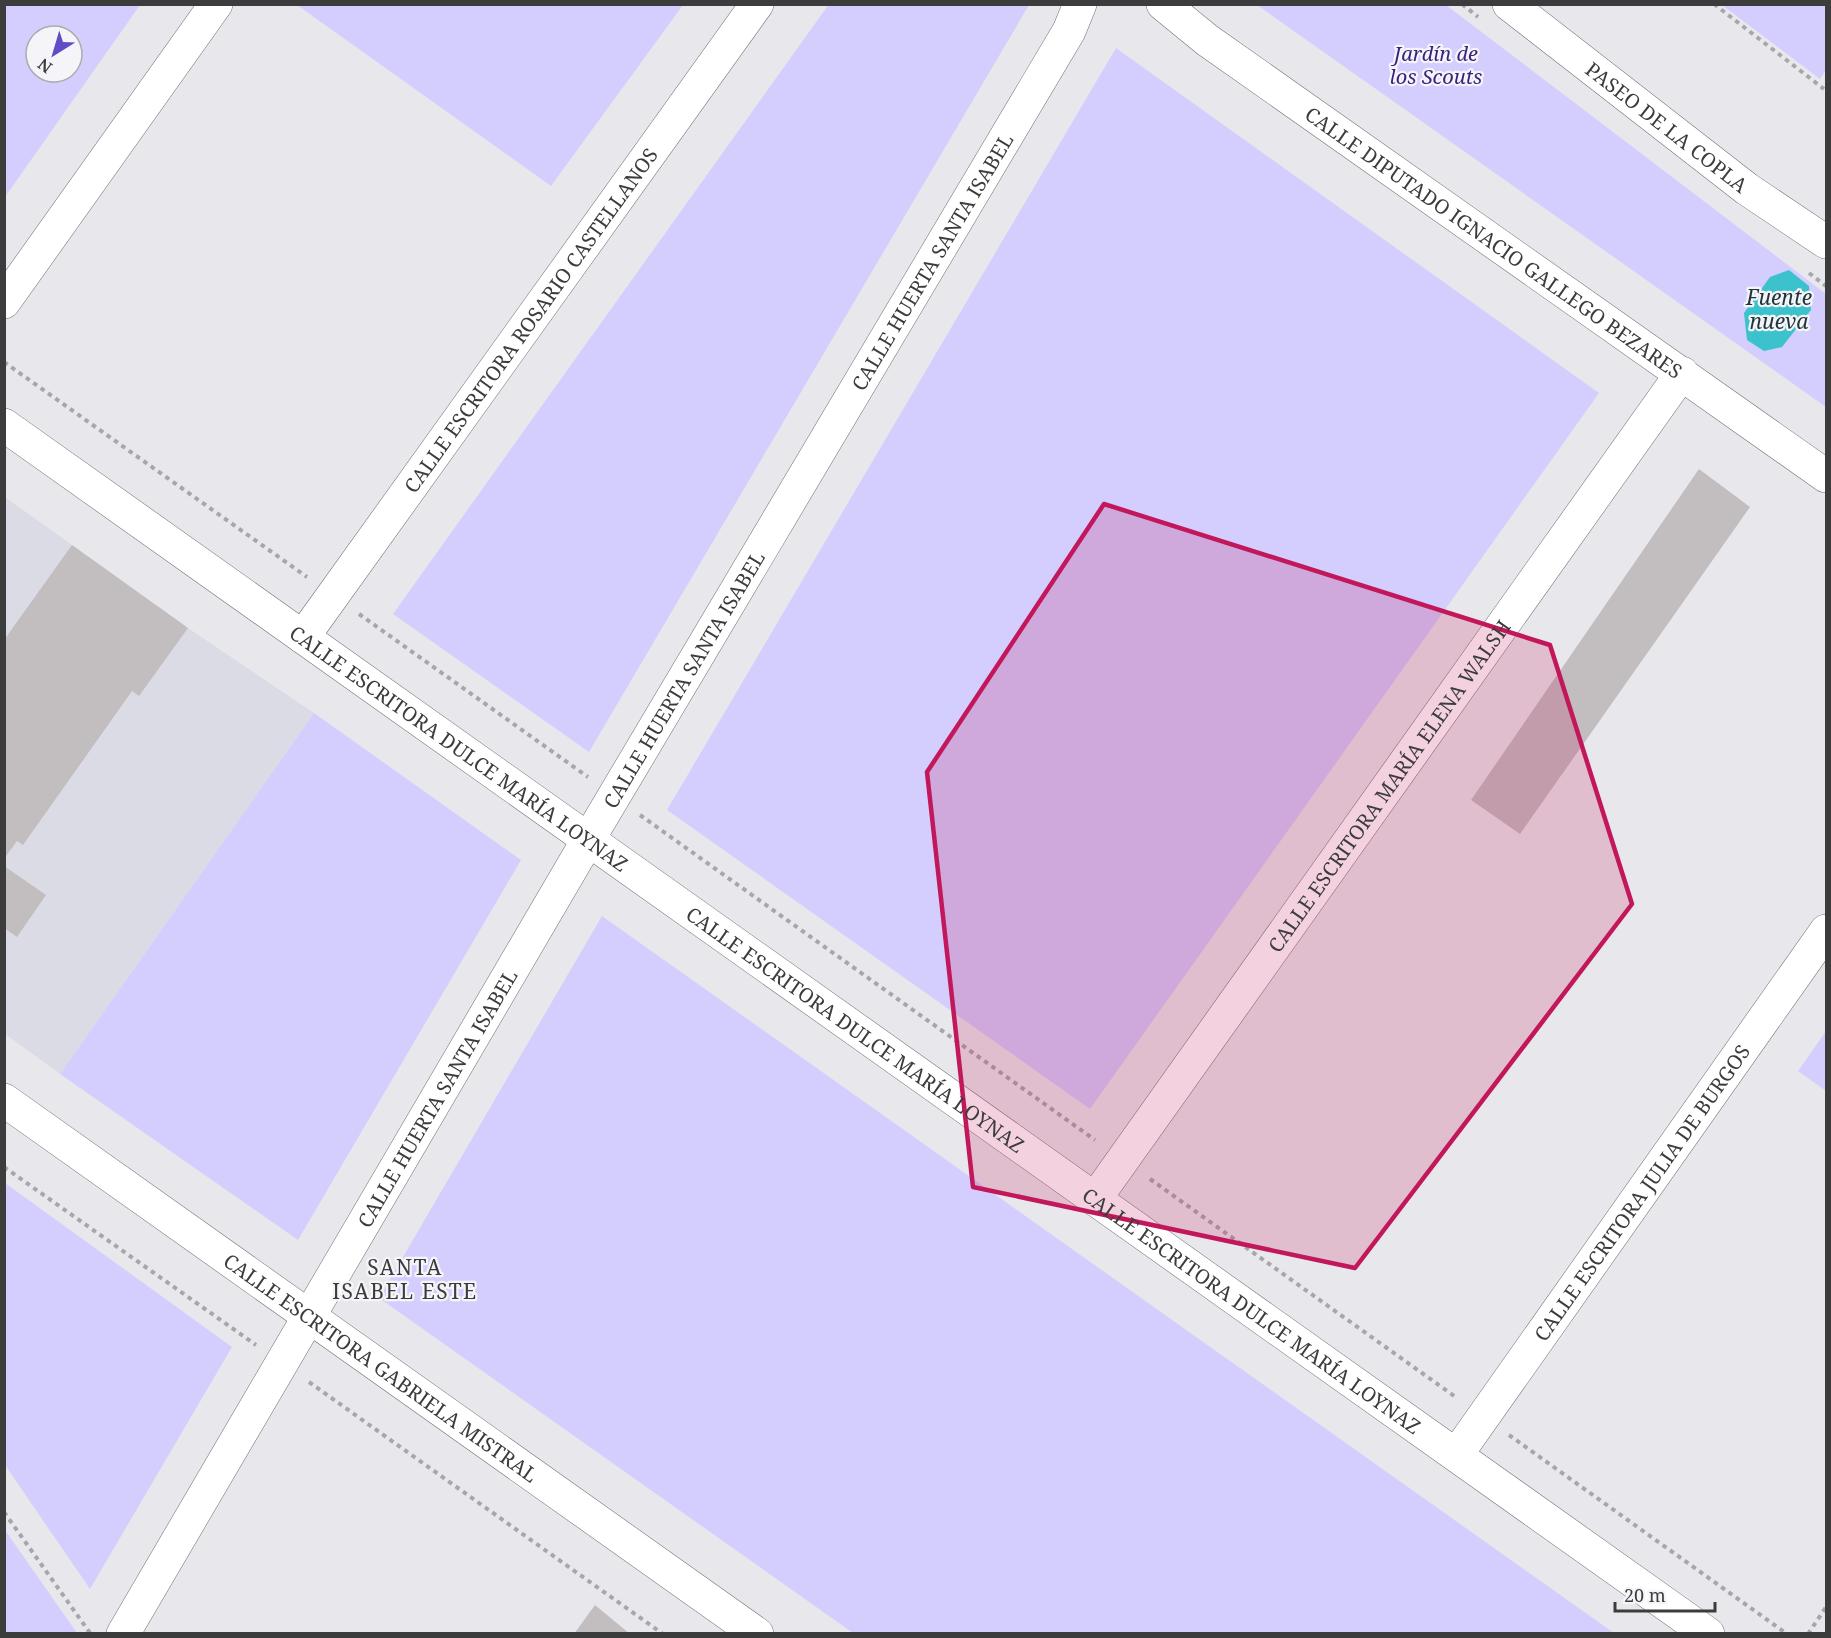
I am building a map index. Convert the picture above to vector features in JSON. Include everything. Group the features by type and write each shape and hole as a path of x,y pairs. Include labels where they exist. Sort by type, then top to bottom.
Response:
{"street":[{"path":"4,302 216,4"},
{"name":"CALLE ESCRITORA ROSARIO CASTELLANOS","path":"303,637 757,4"},
{"name":"CALLE HUERTA SANTA ISABEL","path":"123,1634 588,840 1070,31 1080,4"},
{"name":"CALLE DIPUTADO IGNACIO GALLEGO BEZARES","path":"1163,4 1217,47 1827,476"},
{"name":"PASEO DE LA COPLA","path":"1509,4 1747,189 1827,243"},
{"name":"CALLE ESCRITORA MARÍA ELENA WALSH","path":"1095,1199 1682,373"},
{"name":"CALLE ESCRITORA DULCE MARÍA LOYNAZ","path":"4,425 1708,1634"},
{"name":"CALLE ESCRITORA JULIA DE BURGOS","path":"1457,1454 1827,931"},
{"name":"CALLE ESCRITORA GABRIELA MISTRAL","path":"4,1100 757,1634"}],"path":[{"path":"1714,4 1824,89"},
{"path":"4,362 1787,1634"},
{"path":"4,1167 663,1634"},
{"path":"4,1512 90,1634"},
{"path":"1808,1634 1827,1607"}],"highlighted area":[{"path":"1104,504 1550,645 1632,904 1355,1268 973,1187 927,772"}],"shaded area":[{"path":"5,497 188,628 314,713 60,1074 5,1034"}],"green space":[{"path":"829,4 1029,5 589,752 393,614"},
{"path":"4,5 140,5 5,197"},
{"path":"297,5 683,5 551,186"},
{"name":"Jardín de los Scouts","path":"1257,5 1446,5 1826,294 1826,407"},
{"path":"1722,5 1825,5 1826,70 1820,79"},
{"path":"1116,48 1599,393 1090,1109 667,810"},
{"path":"314,713 521,860 298,1240 60,1074"},
{"path":"602,916 1614,1633 853,1633 379,1298"},
{"path":"1826,1031 1826,1091 1798,1071"},
{"path":"5,1183 232,1347 90,1589 5,1465"},
{"path":"5,1530 77,1633 5,1633"}],"water":[{"name":"Fuente nueva","path":"1789,270 1809,286 1811,310 1782,347 1764,351 1747,340 1744,313 1770,277"}],"building":[{"path":"1699,469 1750,507 1520,834 1471,800"},
{"path":"72,545 188,628 139,696 132,691 23,845 17,841 4,859 4,640"},
{"path":"4,866 46,895 17,937 4,928"},
{"path":"595,1605 630,1634 574,1634"}],"district":[{"name":"SANTA ISABEL ESTE","path":"405,1279"}]}
